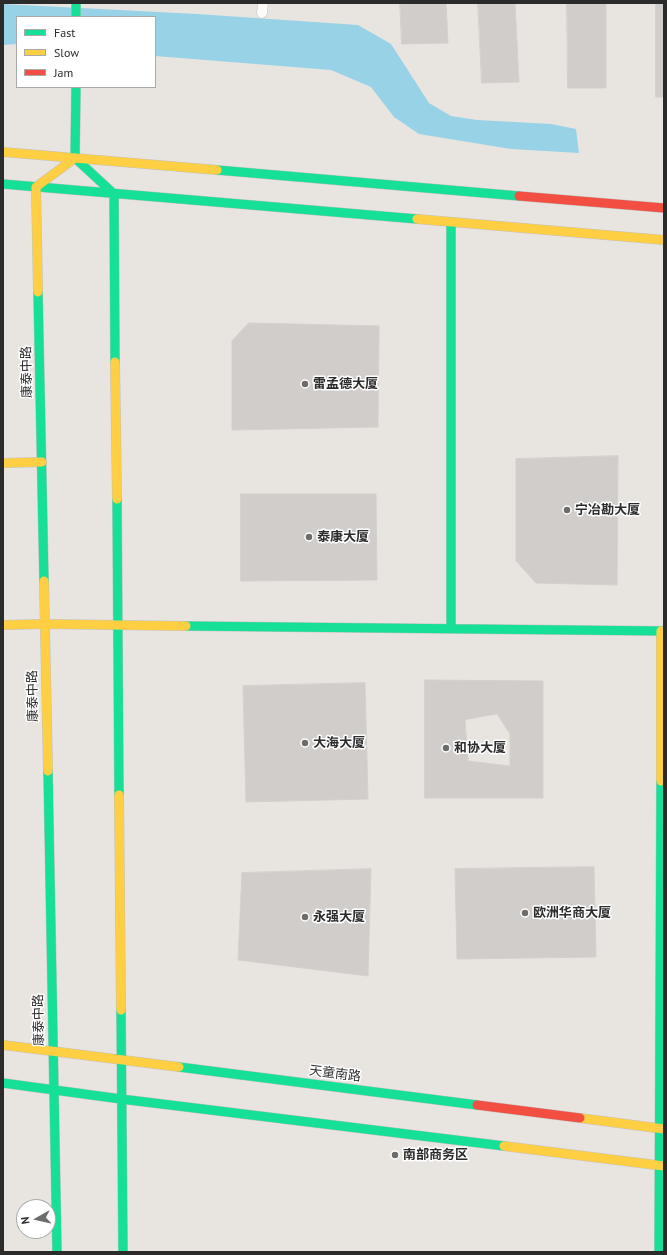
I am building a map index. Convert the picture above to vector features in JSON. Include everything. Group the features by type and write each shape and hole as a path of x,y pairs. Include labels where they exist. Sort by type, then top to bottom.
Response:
{"street":[{"path":"76,4 76,16"},
{"path":"76,88 75,158 114,194 123,1252"},
{"path":"3,152 664,208"},
{"path":"36,187 75,158"},
{"path":"3,184 664,240"},
{"name":"康泰中路","path":"36,187 57,1252"},
{"path":"451,222 451,629"},
{"path":"3,463 42,462"},
{"path":"3,625 45,624 662,631 662,1166 658,1252"},
{"name":"天童南路","path":"3,1045 662,1128"},
{"path":"3,1083 662,1166"}],"water":[{"path":"3,4 197,14 358,25 391,44 429,103 451,116 477,120 551,124 576,129 579,153 511,149 419,134 394,117 371,87 331,70 156,56 156,16 16,16 16,44 3,45"}],"building":[{"path":"400,3 446,3 448,43 402,44"},
{"path":"478,3 515,3 519,82 482,83"},
{"path":"567,3 606,3 606,88 568,88"},
{"path":"656,3 664,3 664,97 656,97"},
{"name":"雷孟德大厦","path":"249,323 379,326 378,427 232,430 232,341"},
{"name":"宁冶勘大厦","path":"618,456 617,585 536,583 516,561 516,459"},
{"name":"泰康大厦","path":"241,494 376,494 377,580 241,581"},
{"name":"和协大厦","path":"425,680 543,681 543,798 425,798","holes":["497,714 510,734 510,766 468,761 465,720"]},
{"name":"大海大厦","path":"365,683 368,799 246,802 243,686"},
{"name":"欧洲华商大厦","path":"594,867 596,957 457,959 455,869"},
{"name":"永强大厦","path":"371,869 368,976 238,960 242,873"}],"traffic: fast":[{"path":"76,3 76,16"},
{"path":"76,88 75,158 114,194 115,362"},
{"path":"217,170 519,196"},
{"path":"3,184 417,219"},
{"path":"451,222 451,629"},
{"path":"38,292 44,581"},
{"path":"117,499 119,795"},
{"path":"186,626 664,631"},
{"path":"48,771 57,1252"},
{"path":"659,1252 661,781"},
{"path":"121,1010 123,1252"},
{"path":"179,1067 477,1105"},
{"path":"3,1083 504,1146"}],"traffic: slow":[{"path":"3,152 217,170"},
{"path":"38,292 36,187 75,158"},
{"path":"417,219 664,240"},
{"path":"115,362 117,499"},
{"path":"3,463 42,462"},
{"path":"44,581 48,771"},
{"path":"3,625 45,624 186,626"},
{"path":"661,631 661,781"},
{"path":"119,795 121,1010"},
{"path":"3,1045 179,1067"},
{"path":"580,1118 664,1129"},
{"path":"504,1146 664,1166"}],"traffic: jam":[{"path":"519,196 664,208"},
{"path":"477,1105 580,1118"}],"place":[{"name":"雷孟德大厦","path":"305,384"},
{"name":"宁冶勘大厦","path":"567,510"},
{"name":"泰康大厦","path":"309,537"},
{"name":"大海大厦","path":"305,743"},
{"name":"和协大厦","path":"446,748"},
{"name":"欧洲华商大厦","path":"525,913"},
{"name":"永强大厦","path":"305,917"},
{"name":"南部商务区","path":"395,1155"}]}
